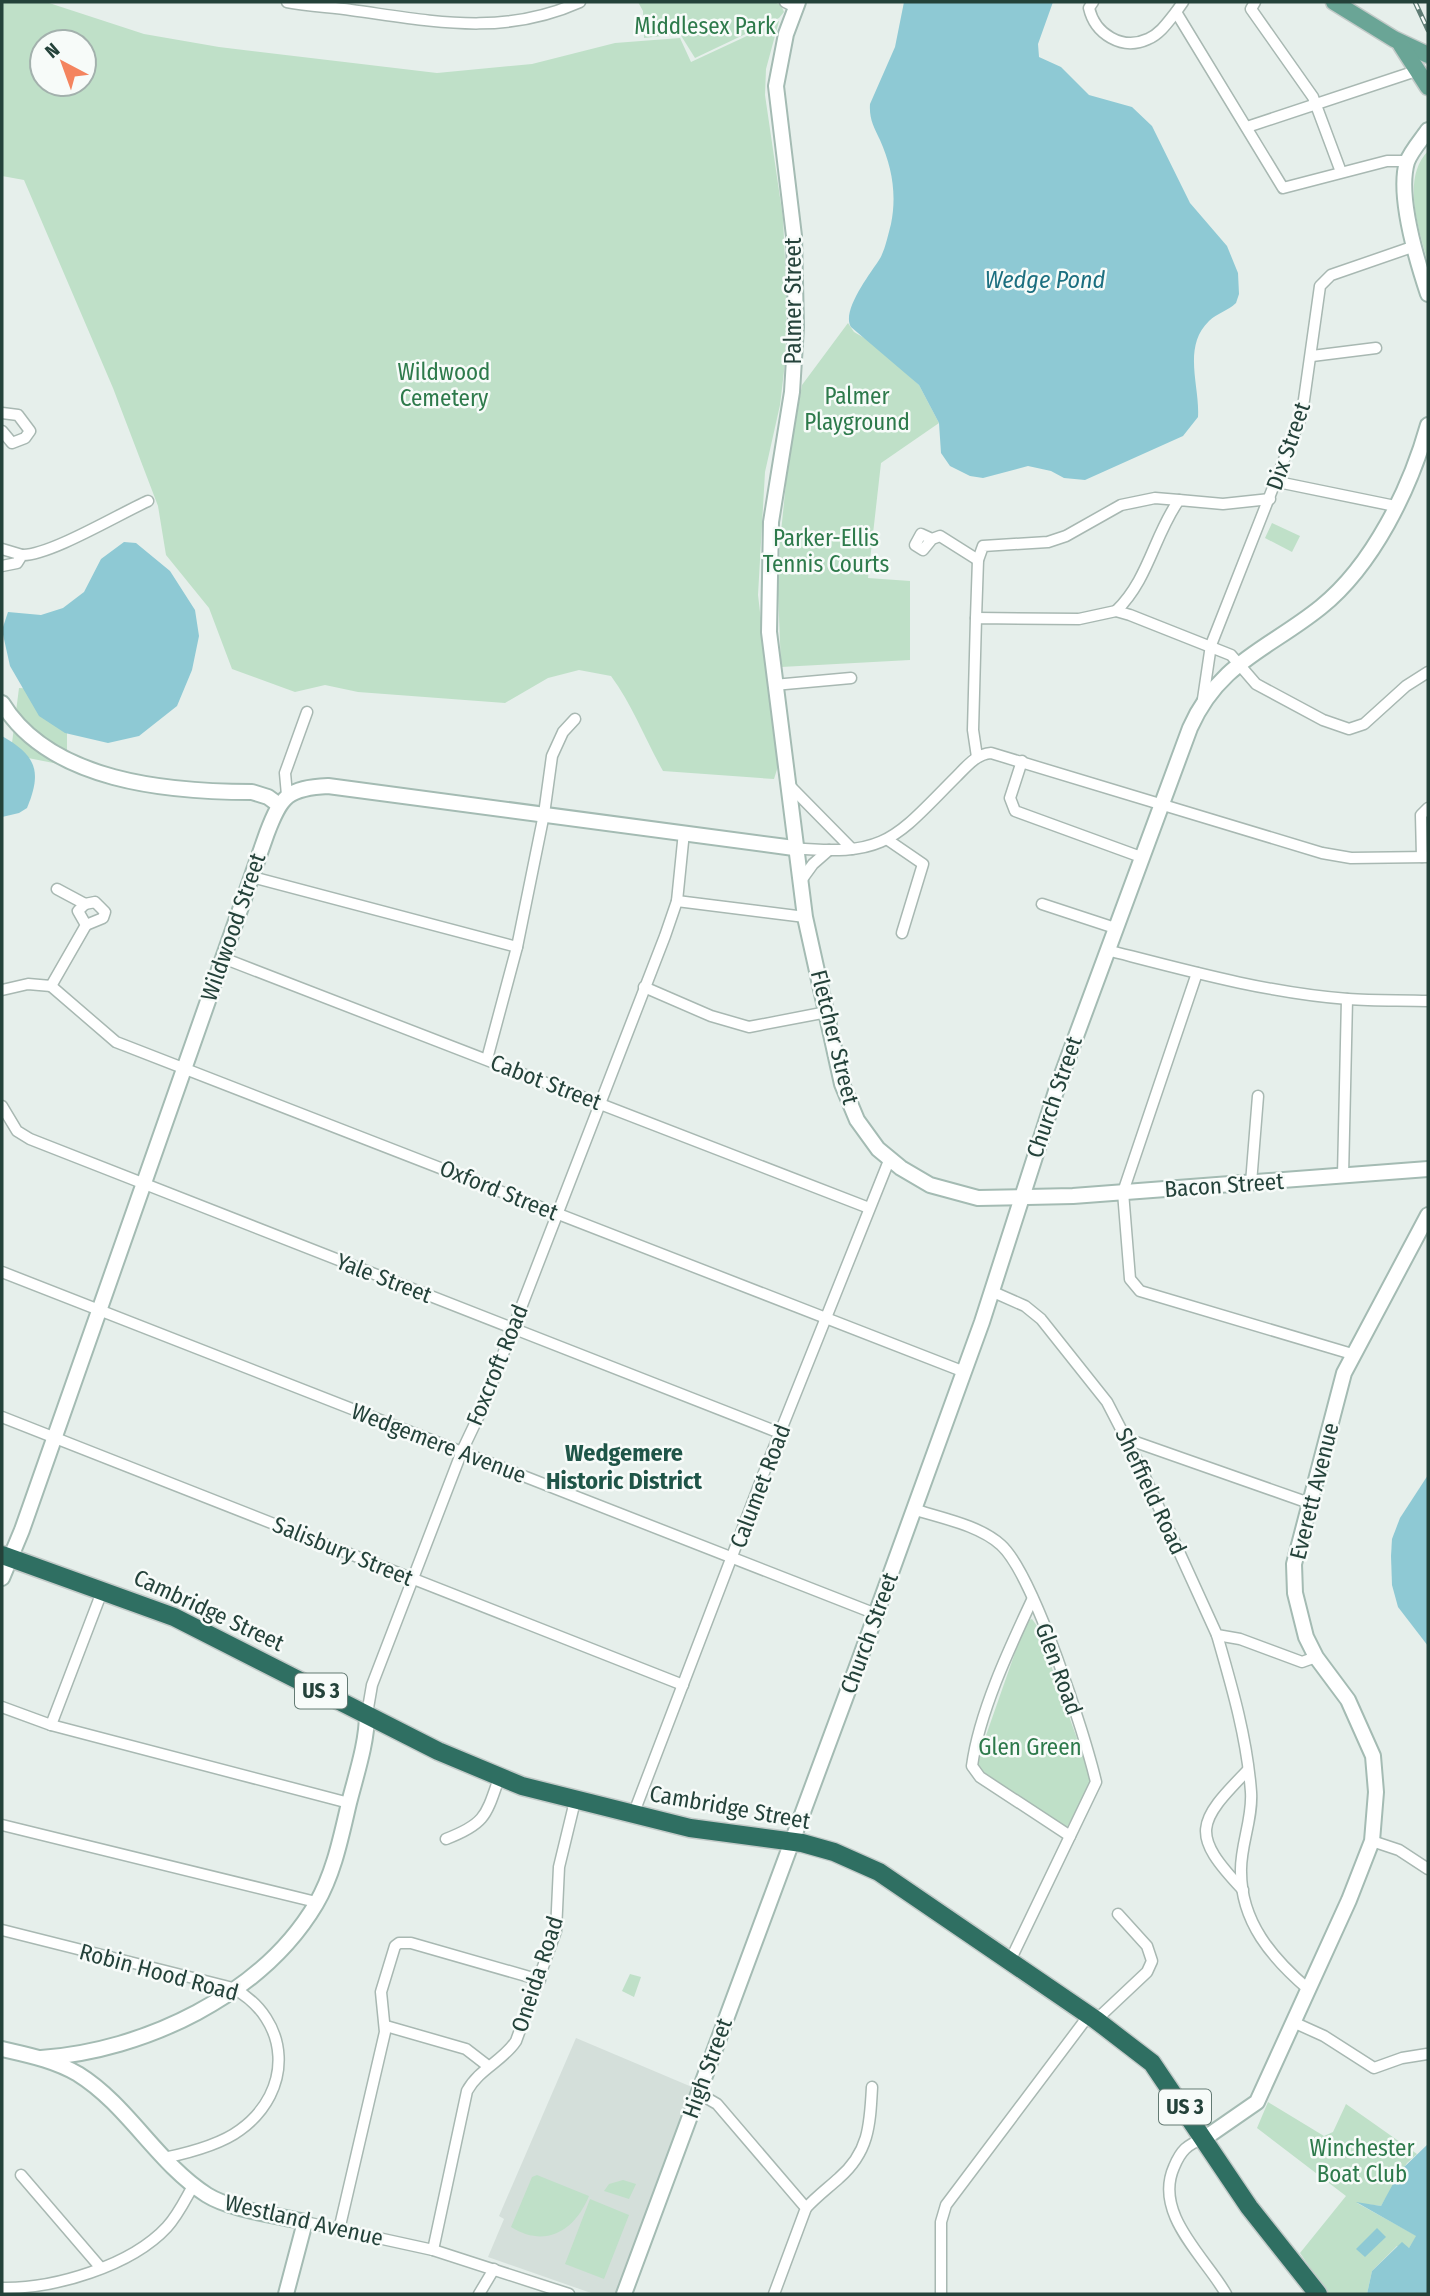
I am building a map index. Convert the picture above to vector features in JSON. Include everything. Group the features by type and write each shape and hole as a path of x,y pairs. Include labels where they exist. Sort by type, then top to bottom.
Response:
{"highway":[{"name":"Cambridge Street","path":"6,1557 181,1620 499,1778 633,1815 727,1835 792,1842 834,1852 879,1872 1092,2018 1152,2063 1249,2207 1318,2294"}],"main road":[{"path":"1334,2 1394,38 1428,54"},
{"path":"1394,38 1425,76"}],"street":[{"path":"286,2 446,24 486,25 564,9 580,2"},
{"path":"1093,2 1089,8 1091,19 1099,29 1113,40 1131,43 1148,39 1183,2"},
{"path":"1255,2 1251,9 1316,104 1340,172"},
{"name":"Palmer Street","path":"793,3 776,86 794,236 796,327 792,392 771,522 768,603 774,685 794,848"},
{"path":"1176,12 1283,188 1411,156 1428,139"},
{"path":"1247,127 1316,104 1425,76"},
{"path":"1428,130 1411,156 1406,192 1415,246 1428,295"},
{"name":"Dix Street","path":"1203,699 1211,645 1278,482 1302,414 1312,355 1318,293 1325,278 1415,246"},
{"path":"1312,355 1376,348"},
{"path":"2,413 18,415 30,431 25,438 12,443 2,431"},
{"name":"Church Street","path":"792,1842 991,1291 1020,1199 1107,950 1203,699 1220,679 1307,617 1341,588 1370,554 1427,436"},
{"path":"1278,482 1395,506"},
{"path":"977,757 973,730 978,560 981,547 990,543 1048,542 1066,536 1121,505 1146,499 1223,504 1270,499"},
{"path":"2,549 33,555 63,544 148,500"},
{"path":"1116,611 1145,573 1161,530 1179,500"},
{"path":"932,539 940,536 946,538 978,560"},
{"path":"2,566 17,563 22,555"},
{"path":"976,618 1079,619 1116,611 1211,645 1240,663 1256,684 1323,720 1349,729 1364,724 1406,686 1428,672"},
{"path":"774,685 851,678"},
{"path":"2,702 9,715 39,743 109,777 152,786 253,792 283,800 307,788 328,786 794,848 852,849 888,840 904,829 977,757 993,753 1322,853 1351,858 1425,857 1421,815 1428,808"},
{"path":"283,800 285,774 307,712"},
{"path":"487,1059 517,947 544,814 552,756 563,732 575,719"},
{"path":"1023,761 1010,798 1015,811 1142,856"},
{"path":"788,784 852,849"},
{"name":"Wildwood Street","path":"2,1578 6,1557 54,1437 252,877 283,800"},
{"name":"Foxcroft Road","path":"367,1714 372,1685 462,1451 481,1411 677,901 684,832"},
{"path":"888,840 923,863 902,933"},
{"name":"Fletcher Street","path":"794,848 805,916 847,1101 878,1149 930,1185 953,1193 1020,1199"},
{"path":"799,883 813,864 829,850"},
{"path":"252,877 517,947"},
{"path":"57,889 85,904"},
{"path":"677,901 805,916"},
{"path":"2,990 28,985 51,986 86,925 103,918 105,912 95,902 85,904 78,911 86,925"},
{"path":"1042,904 1115,928"},
{"path":"1107,950 1196,973 1347,999 1428,1001"},
{"name":"Cabot Street","path":"223,958 869,1208"},
{"path":"1196,973 1124,1192 1130,1279 1140,1291 1352,1354"},
{"name":"Oxford Street","path":"51,986 116,1042 962,1371"},
{"path":"644,987 711,1016 749,1027 827,1012"},
{"path":"1342,1176 1347,999"},
{"path":"1251,1182 1258,1096"},
{"name":"Yale Street","path":"2,1109 17,1131 30,1139 780,1433"},
{"name":"Calumet Road","path":"633,1815 780,1433 890,1158"},
{"name":"Bacon Street","path":"1020,1199 1428,1169"},
{"name":"Everett Avenue","path":"1205,2138 1257,2102 1372,1841 1376,1792 1373,1756 1348,1700 1316,1657 1299,1619 1295,1593 1296,1553 1352,1354 1428,1214"},
{"name":"Wedgemere Avenue","path":"2,1272 876,1614"},
{"name":"Sheffield Road","path":"991,1291 1025,1306 1041,1319 1099,1392 1127,1439 1217,1635 1239,1713 1251,1795 1241,1871 1244,1890"},
{"name":"Salisbury Street","path":"2,1418 683,1685"},
{"path":"1127,1439 1309,1503"},
{"name":"Glen Road","path":"913,1509 976,1530 1000,1544 1016,1561 1089,1754 1096,1782 1010,1961"},
{"path":"51,1725 103,1590"},
{"path":"1032,1600 994,1693 975,1748 972,1766 980,1777 1070,1836"},
{"path":"1217,1635 1240,1639 1302,1662 1316,1657"},
{"path":"2,1707 51,1725 349,1803"},
{"path":"41,2058 80,2055 127,2042 167,2026 233,1988 281,1949 316,1902 335,1857 367,1714"},
{"path":"1248,1770 1212,1808 1205,1828 1214,1858 1244,1890 1255,1930 1284,1968 1308,1989"},
{"path":"446,1839 474,1828 483,1820 499,1778"},
{"name":"Oneida Road","path":"433,2250 465,2098 474,2079 506,2053 516,2041 558,1924 561,1859 575,1801"},
{"path":"2,1825 316,1902"},
{"path":"1372,1841 1409,1855 1428,1869"},
{"name":"High Street","path":"624,2294 792,1842"},
{"path":"941,2294 941,2222 946,2206 1092,2018 1147,1972 1152,1961 1147,1946 1118,1914"},
{"name":"Robin Hood Road","path":"2,1930 233,1988 251,1998 277,2038 279,2059 270,2096 239,2131 164,2158"},
{"path":"339,2230 386,2026 381,1992 397,1944 411,1943 540,1980"},
{"path":"1293,2022 1324,2036 1374,2068 1402,2057 1427,2054"},
{"path":"386,2026 466,2049 488,2066"},
{"name":"Westland Avenue","path":"2,2049 41,2058 80,2076 99,2091 193,2186 223,2202 433,2250 569,2294"},
{"path":"774,2294 806,2208 845,2173 862,2152 869,2129 872,2087"},
{"path":"698,2093 717,2104 806,2208"},
{"path":"1205,2138 1187,2145 1180,2154 1171,2174 1170,2199 1180,2225 1226,2294"},
{"path":"21,2175 100,2267"},
{"path":"2,2288 62,2281 145,2247 168,2226 193,2186"},
{"path":"286,2294 305,2222"},
{"path":"478,2294 494,2269"}],"shaded area":[{"path":"576,2038 699,2090 616,2294 594,2294 488,2257 504,2219 499,2216"}],"green space":[{"name":"Wildwood Cemetery","path":"2,2 46,2 144,34 219,47 437,73 532,64 615,43 680,38 691,62 779,21 766,69 765,95 783,218 787,301 785,363 780,405 765,472 758,595 778,766 774,779 663,771 611,676 579,670 548,678 505,703 358,692 325,685 295,692 232,669 209,608 166,555 158,506 113,388 24,180 2,176"},
{"name":"Middlesex Park","path":"638,2 774,2 781,5 784,12 779,18 695,58 680,34 644,38 643,11"},
{"path":"1428,151 1428,263 1414,205 1414,190 1415,175"},
{"name":"Palmer Playground","path":"848,323 854,332 873,343 919,385 939,423 881,463 868,578 910,581 910,660 781,667 778,591 780,542 787,473 802,385"},
{"path":"1272,523 1300,536 1292,552 1265,538"},
{"path":"19,688 39,689 67,732 67,752 79,768 28,758 12,743"},
{"name":"Glen Green","path":"1032,1619 1037,1626 1091,1778 1086,1794 1066,1829 983,1775 976,1764 1026,1621"},
{"path":"630,1974 641,1977 634,1997 622,1991"},
{"name":"Winchester Boat Club","path":"1268,2102 1324,2136 1333,2132 1346,2104 1417,2154 1407,2163 1381,2206 1357,2203 1417,2236 1409,2248 1397,2246 1372,2271 1367,2294 1328,2294 1300,2253 1346,2196 1257,2128"},
{"path":"537,2175 589,2196 576,2218 567,2227 547,2236 524,2233 511,2227 532,2177"},
{"path":"623,2180 636,2184 629,2199 604,2191 609,2184"},
{"path":"590,2199 629,2215 604,2279 565,2264"}],"water":[{"name":"Wedge Pond","path":"904,2 1053,2 1038,44 1039,57 1061,67 1089,95 1132,107 1152,126 1190,203 1227,246 1238,273 1239,294 1236,303 1209,321 1196,343 1194,367 1198,417 1183,436 1085,480 1064,478 1051,471 1028,466 983,478 970,476 950,466 941,453 939,423 919,385 851,327 849,320 853,302 881,256 891,224 894,202 892,181 888,160 871,119 870,104 895,47"},
{"path":"124,542 136,543 170,571 195,610 199,636 192,670 177,706 139,736 108,743 65,733 39,716 10,666 2,630 8,612 41,615 63,608 84,592 101,559"},
{"path":"2,736 29,757 35,774 27,808 2,817"},
{"path":"1428,1475 1428,1646 1398,1607 1392,1585 1391,1556 1392,1539 1400,1518"},
{"path":"1428,2144 1428,2294 1367,2294 1372,2271 1402,2242 1409,2248 1416,2236 1356,2202 1381,2206 1400,2171"},
{"path":"1377,2228 1386,2237 1365,2257 1356,2249"}],"railway":[{"path":"1415,2 1428,30"}],"district":[{"name":"Wedgemere Historic District","path":"624,1467"}],"park label":[{"name":"Parker-Ellis Tennis Courts","path":"826,551"}]}
